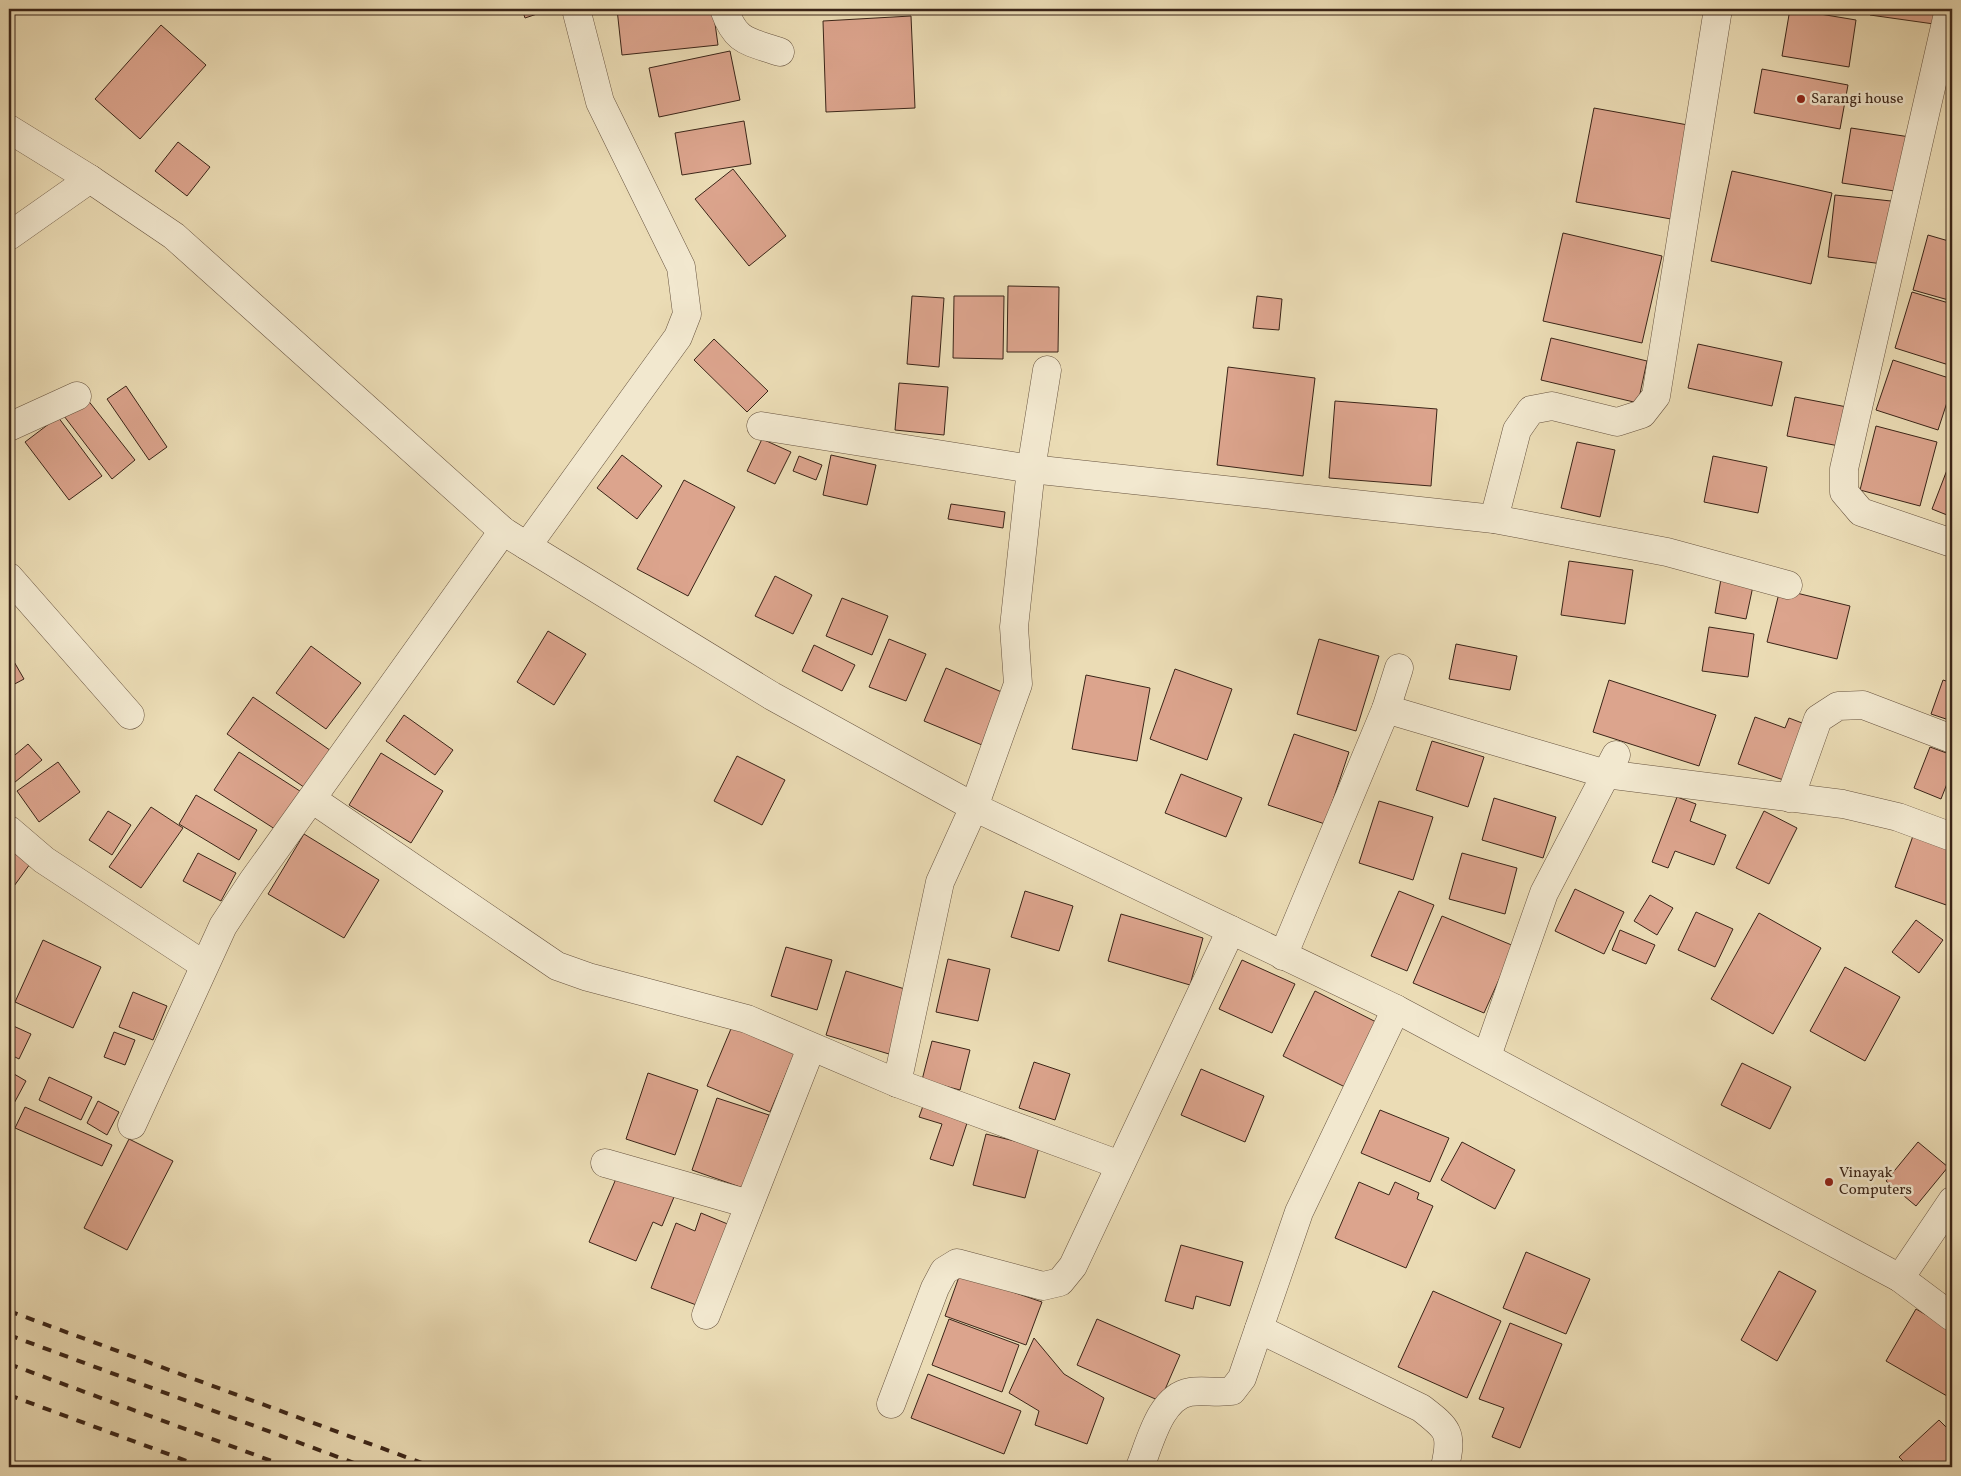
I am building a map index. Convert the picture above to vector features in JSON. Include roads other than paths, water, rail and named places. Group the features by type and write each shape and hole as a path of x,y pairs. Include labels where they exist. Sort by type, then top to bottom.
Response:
{"street":[{"path":"527,546 678,337 687,314 681,267 600,102 576,9"},
{"path":"724,9 730,26 741,39 780,52"},
{"path":"1494,519 1517,430 1531,410 1552,406 1617,422 1642,414 1656,396 1718,9"},
{"path":"1949,9 1844,469 1844,492 1861,512 1952,543"},
{"path":"9,130 90,179 174,236 504,531 772,696 974,807 1283,956 1396,1008 1900,1278 1952,1318"},
{"path":"9,236 90,179"},
{"path":"897,1083 940,882 974,807 1018,684 1014,627 1031,469 1047,370"},
{"path":"9,427 78,396"},
{"path":"761,426 1031,469 1494,519 1667,552 1788,585"},
{"path":"132,1125 223,926 504,531"},
{"path":"9,578 130,715"},
{"path":"1283,956 1386,710 1399,668"},
{"path":"1790,798 1818,719 1838,706 1864,705 1952,739"},
{"path":"1386,710 1611,765 1790,798 1852,806 1898,817 1952,837"},
{"path":"1486,1056 1544,893 1611,765"},
{"path":"312,799 557,966 588,977 747,1019 811,1048 897,1083 1120,1165"},
{"path":"9,830 44,860 204,965"},
{"path":"891,1404 935,1288 944,1270 957,1264 1043,1286 1060,1282 1073,1266 1231,930"},
{"path":"1140,1467 1165,1410 1176,1397 1190,1392 1215,1394 1232,1391 1242,1378 1299,1212 1396,1008"},
{"path":"706,1315 811,1048"},
{"path":"605,1163 749,1204"},
{"path":"1900,1278 1952,1201"},
{"path":"1260,1329 1421,1408 1445,1427 1450,1446 1445,1467"}],"railway":[{"path":"9,1311 433,1467"},
{"path":"9,1335 365,1467"},
{"path":"9,1364 288,1467"},
{"path":"9,1395 203,1467"}],"place":[{"name":"Sarangi house","path":"1801,99"},
{"name":"Vinayak Computers","path":"1829,1182"}]}
